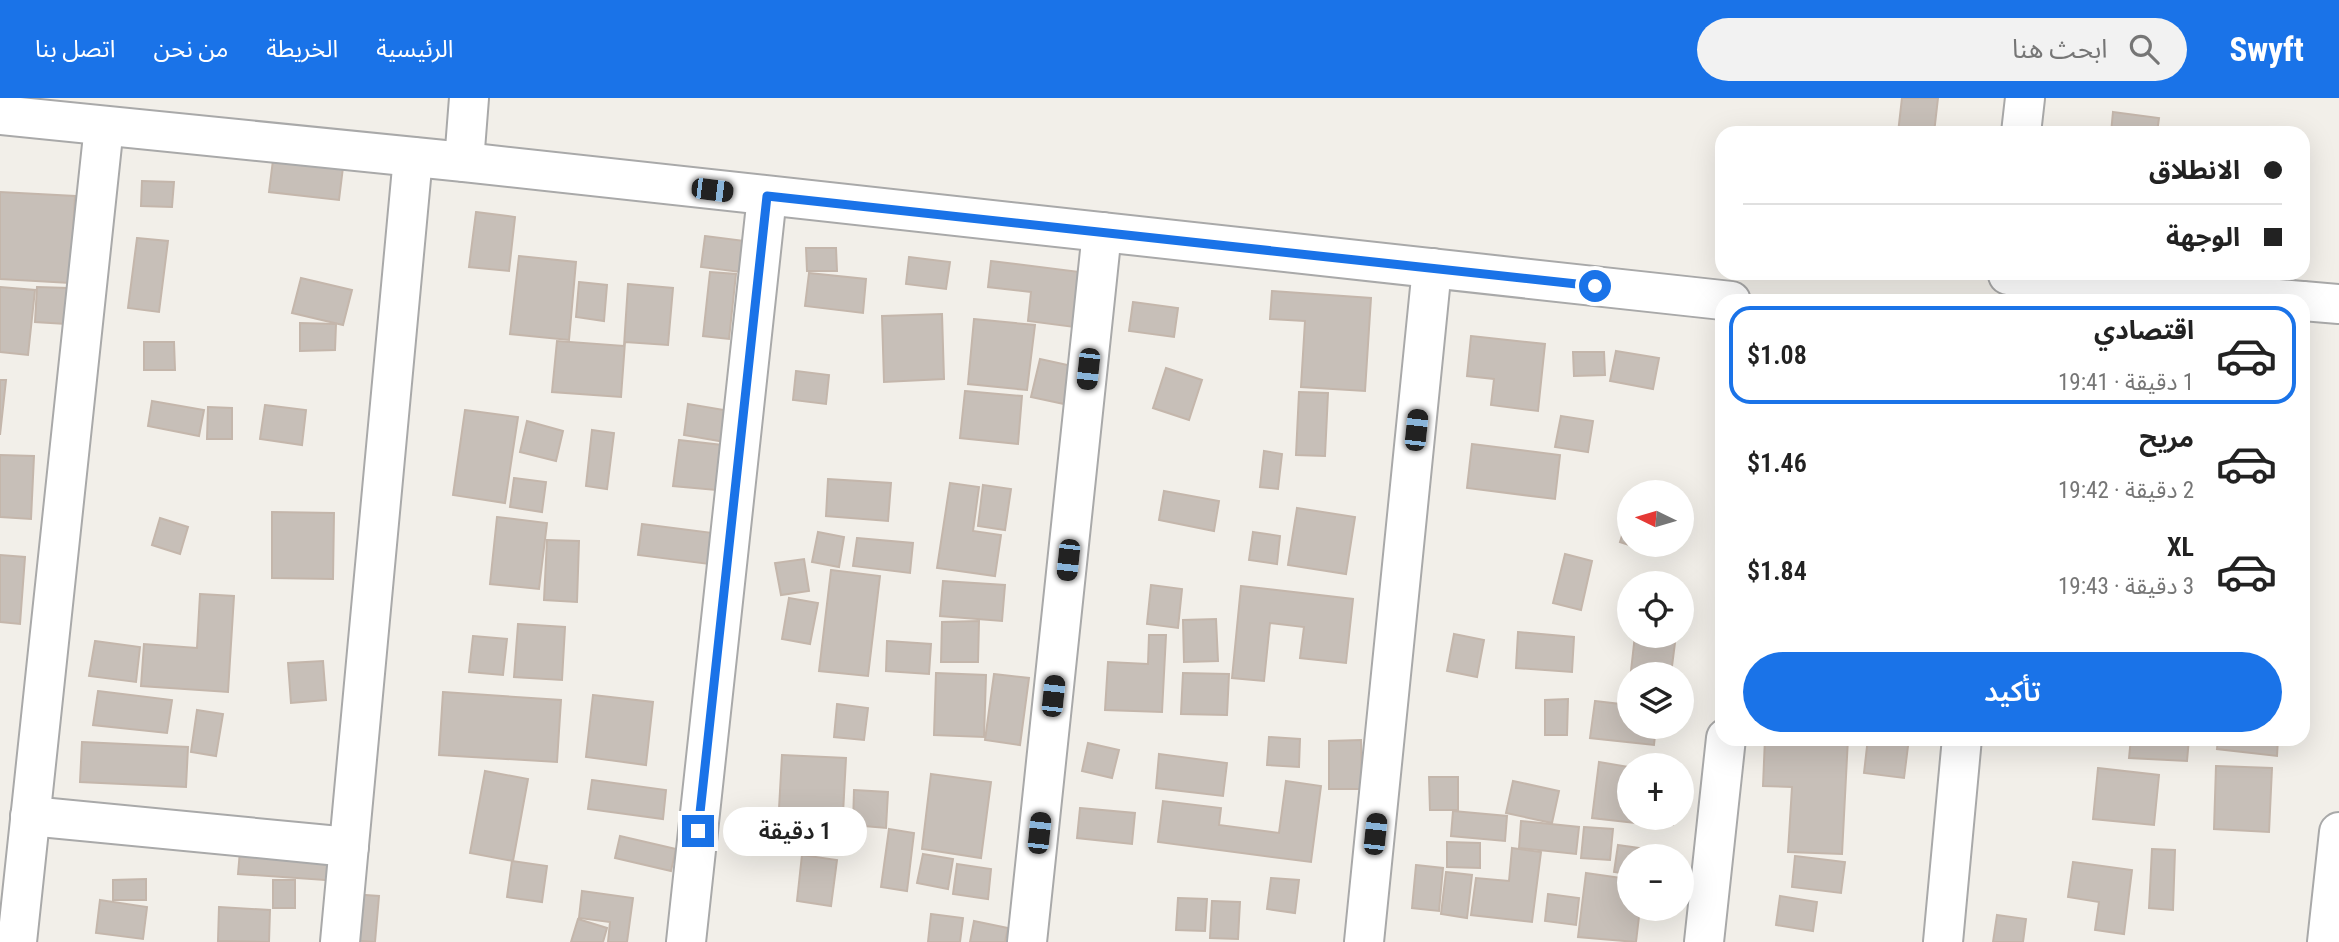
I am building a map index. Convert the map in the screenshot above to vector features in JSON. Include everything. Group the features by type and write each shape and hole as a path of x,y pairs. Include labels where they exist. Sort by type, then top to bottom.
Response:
{"street":[{"path":"464,162 469,98"},
{"path":"2022,126 2025,98"},
{"path":"21,110 103,126 464,162 1715,299"},
{"path":"17,942 103,126"},
{"path":"340,942 414,157"},
{"path":"686,942 767,196"},
{"path":"1027,942 1102,232"},
{"path":"1364,942 1432,268"},
{"path":"2007,283 2188,294"},
{"path":"2310,302 2339,304"},
{"path":"1704,942 1725,746"},
{"path":"1943,942 1961,746"},
{"path":"30,816 349,847"},
{"path":"2327,942 2336,889 2339,832"}],"building":[{"path":"1902,98 1938,98 1935,126 1899,126"},
{"path":"2113,112 2159,118 2158,126 2112,126"},
{"path":"274,152 344,159 339,200 269,192"},
{"path":"142,181 174,182 172,207 141,206"},
{"path":"0,192 75,196 70,283 0,279"},
{"path":"476,212 515,217 509,271 469,267"},
{"path":"705,236 745,241 740,272 701,267"},
{"path":"137,238 168,241 159,312 128,308"},
{"path":"806,248 836,248 837,271 807,271"},
{"path":"519,256 576,262 569,340 510,334"},
{"path":"909,257 950,262 946,289 906,284"},
{"path":"991,261 1080,272 1074,327 1028,321 1031,292 988,287"},
{"path":"710,272 736,274 729,339 703,336"},
{"path":"809,273 866,279 863,313 805,306"},
{"path":"301,278 352,290 343,325 292,313"},
{"path":"579,282 607,285 604,321 576,317"},
{"path":"628,284 673,288 668,345 625,342 621,397 552,392 557,341 624,346"},
{"path":"0,287 35,290 28,355 0,352"},
{"path":"37,287 68,288 66,324 35,322"},
{"path":"1272,291 1371,298 1365,391 1301,387 1305,321 1270,319"},
{"path":"1133,302 1178,308 1174,337 1129,331"},
{"path":"942,314 944,379 884,382 882,316"},
{"path":"974,319 1035,325 1027,390 968,384"},
{"path":"300,323 336,324 335,350 300,351"},
{"path":"1471,336 1545,344 1538,411 1491,405 1494,379 1467,376"},
{"path":"144,342 174,342 175,370 144,370"},
{"path":"1616,351 1659,358 1653,389 1610,381"},
{"path":"1573,352 1604,352 1605,375 1574,376"},
{"path":"1040,359 1072,366 1064,404 1031,397"},
{"path":"1166,368 1202,380 1189,420 1153,408"},
{"path":"796,371 829,375 826,404 793,400"},
{"path":"0,380 6,380 0,435"},
{"path":"965,391 1022,396 1018,444 960,438"},
{"path":"1299,392 1328,393 1325,456 1296,455"},
{"path":"152,401 204,410 199,436 148,426"},
{"path":"688,404 730,411 725,442 684,435"},
{"path":"265,405 306,410 302,445 260,439"},
{"path":"208,407 232,408 232,439 207,439"},
{"path":"465,410 518,417 505,503 453,495"},
{"path":"1561,416 1593,421 1588,452 1555,447"},
{"path":"527,421 563,431 556,461 520,452"},
{"path":"592,430 614,433 607,489 586,486"},
{"path":"679,440 722,445 716,490 673,486"},
{"path":"1472,444 1560,455 1555,499 1467,488"},
{"path":"1264,451 1282,454 1278,489 1260,487"},
{"path":"0,455 34,456 31,519 0,517"},
{"path":"514,478 546,482 542,512 510,507"},
{"path":"828,479 891,483 888,521 826,516"},
{"path":"950,483 979,487 973,531 1001,535 995,576 937,568"},
{"path":"983,485 1011,489 1005,530 978,526"},
{"path":"1164,491 1219,501 1214,531 1159,520"},
{"path":"1297,508 1355,517 1346,574 1288,565"},
{"path":"272,512 334,513 333,579 272,578"},
{"path":"497,517 547,523 539,589 490,584"},
{"path":"160,518 188,527 180,554 152,545"},
{"path":"642,524 713,533 709,564 638,555"},
{"path":"818,532 844,537 839,567 812,562"},
{"path":"1253,532 1280,536 1277,564 1249,560"},
{"path":"857,538 913,543 910,573 853,566"},
{"path":"547,540 579,541 577,602 544,600"},
{"path":"1565,554 1592,561 1581,610 1553,603"},
{"path":"0,555 25,557 20,624 0,622"},
{"path":"804,559 809,591 781,595 775,563"},
{"path":"831,570 880,576 868,676 819,671"},
{"path":"943,581 1005,585 1002,621 940,616"},
{"path":"1151,585 1182,589 1178,628 1147,624"},
{"path":"1241,586 1353,599 1346,663 1300,658 1304,627 1270,623 1264,681 1232,678"},
{"path":"200,594 234,596 228,692 141,686 144,644 197,648"},
{"path":"789,598 818,603 810,644 782,639"},
{"path":"1216,619 1218,661 1184,662 1183,620"},
{"path":"979,621 978,662 941,662 942,622"},
{"path":"518,624 565,627 562,680 514,677"},
{"path":"1518,632 1574,637 1572,672 1516,668"},
{"path":"1454,634 1484,640 1477,677 1447,671"},
{"path":"1149,635 1166,635 1162,712 1105,710 1108,662 1148,664"},
{"path":"473,636 507,639 503,675 469,672"},
{"path":"95,641 140,647 136,682 89,676"},
{"path":"887,641 931,644 929,674 886,671"},
{"path":"1634,648 1674,648 1673,662 1632,662"},
{"path":"323,661 326,700 291,703 288,663"},
{"path":"936,673 986,675 984,737 934,735"},
{"path":"1183,673 1229,674 1227,715 1181,714"},
{"path":"994,674 1029,678 1020,745 985,740"},
{"path":"98,691 172,700 167,733 93,725"},
{"path":"443,692 561,700 557,762 439,755"},
{"path":"593,695 653,702 646,765 586,757"},
{"path":"1568,699 1567,735 1545,735 1545,700"},
{"path":"1595,701 1617,704 1617,739 1655,739 1654,745 1590,738"},
{"path":"837,704 868,708 864,740 834,737"},
{"path":"197,710 223,714 216,756 191,752"},
{"path":"1269,737 1300,739 1299,767 1267,765"},
{"path":"1361,740 1362,789 1329,789 1329,741"},
{"path":"82,742 188,747 186,787 80,782"},
{"path":"1088,743 1119,750 1112,778 1082,771"},
{"path":"1765,746 1848,746 1842,854 1788,852 1792,787 1763,786"},
{"path":"1867,746 1908,746 1904,778 1864,773"},
{"path":"2130,746 2188,746 2187,761 2129,758"},
{"path":"2217,746 2278,746 2277,756 2217,749"},
{"path":"1159,754 1227,763 1223,796 1156,788"},
{"path":"782,755 846,758 842,832 778,827"},
{"path":"1599,762 1617,765 1617,821 1592,818"},
{"path":"2216,766 2272,768 2269,832 2214,829"},
{"path":"2098,768 2159,775 2154,825 2093,819"},
{"path":"485,771 528,779 513,861 470,853"},
{"path":"931,774 991,782 981,858 922,849"},
{"path":"1429,777 1458,777 1458,810 1430,810"},
{"path":"592,780 666,790 663,819 588,809"},
{"path":"1286,781 1321,786 1311,862 1158,842 1163,801 1221,808 1219,825 1279,833"},
{"path":"1513,781 1559,791 1552,823 1506,813"},
{"path":"854,790 888,792 886,828 853,825"},
{"path":"1080,808 1135,813 1132,844 1077,838"},
{"path":"1453,811 1507,816 1505,841 1451,836"},
{"path":"1521,821 1579,827 1576,854 1519,848"},
{"path":"1584,827 1613,829 1610,860 1581,858"},
{"path":"889,829 914,833 907,891 881,887"},
{"path":"620,836 676,849 671,871 615,858"},
{"path":"241,839 342,846 339,881 238,874"},
{"path":"1447,842 1480,843 1480,868 1447,867"},
{"path":"1512,848 1541,852 1532,922 1471,915 1476,878 1509,881"},
{"path":"2152,849 2175,850 2173,910 2149,908"},
{"path":"1617,852 1617,872 1614,872"},
{"path":"923,854 953,859 948,889 917,883"},
{"path":"802,855 837,860 831,906 797,901"},
{"path":"1795,856 1845,862 1841,893 1792,887"},
{"path":"512,861 547,866 542,902 507,897"},
{"path":"2073,862 2132,870 2124,934 2095,930 2099,902 2068,897"},
{"path":"957,864 991,869 988,899 953,894"},
{"path":"1416,865 1443,868 1439,911 1412,908"},
{"path":"1446,872 1472,875 1467,918 1441,914"},
{"path":"1586,873 1617,877 1617,921 1638,921 1636,942 1578,937"},
{"path":"1271,878 1299,880 1295,913 1267,909"},
{"path":"146,879 146,900 113,900 113,880"},
{"path":"273,880 295,880 295,908 273,908"},
{"path":"582,891 633,898 627,942 608,942 610,922 579,918"},
{"path":"351,894 379,896 375,942 349,940"},
{"path":"1548,894 1579,898 1576,925 1545,921"},
{"path":"1780,896 1817,902 1813,931 1776,925"},
{"path":"1178,898 1207,899 1205,931 1176,930"},
{"path":"100,900 147,907 143,939 96,933"},
{"path":"1212,901 1240,902 1238,939 1210,938"},
{"path":"219,907 270,910 269,942 218,941"},
{"path":"931,914 963,918 960,942 928,942"},
{"path":"1997,915 2026,919 2023,942 1993,942"},
{"path":"578,919 607,928 603,942 571,942"},
{"path":"974,921 1008,928 1005,942 970,942"}],"route":[{"path":"698,831 767,196 1595,286"}]}
